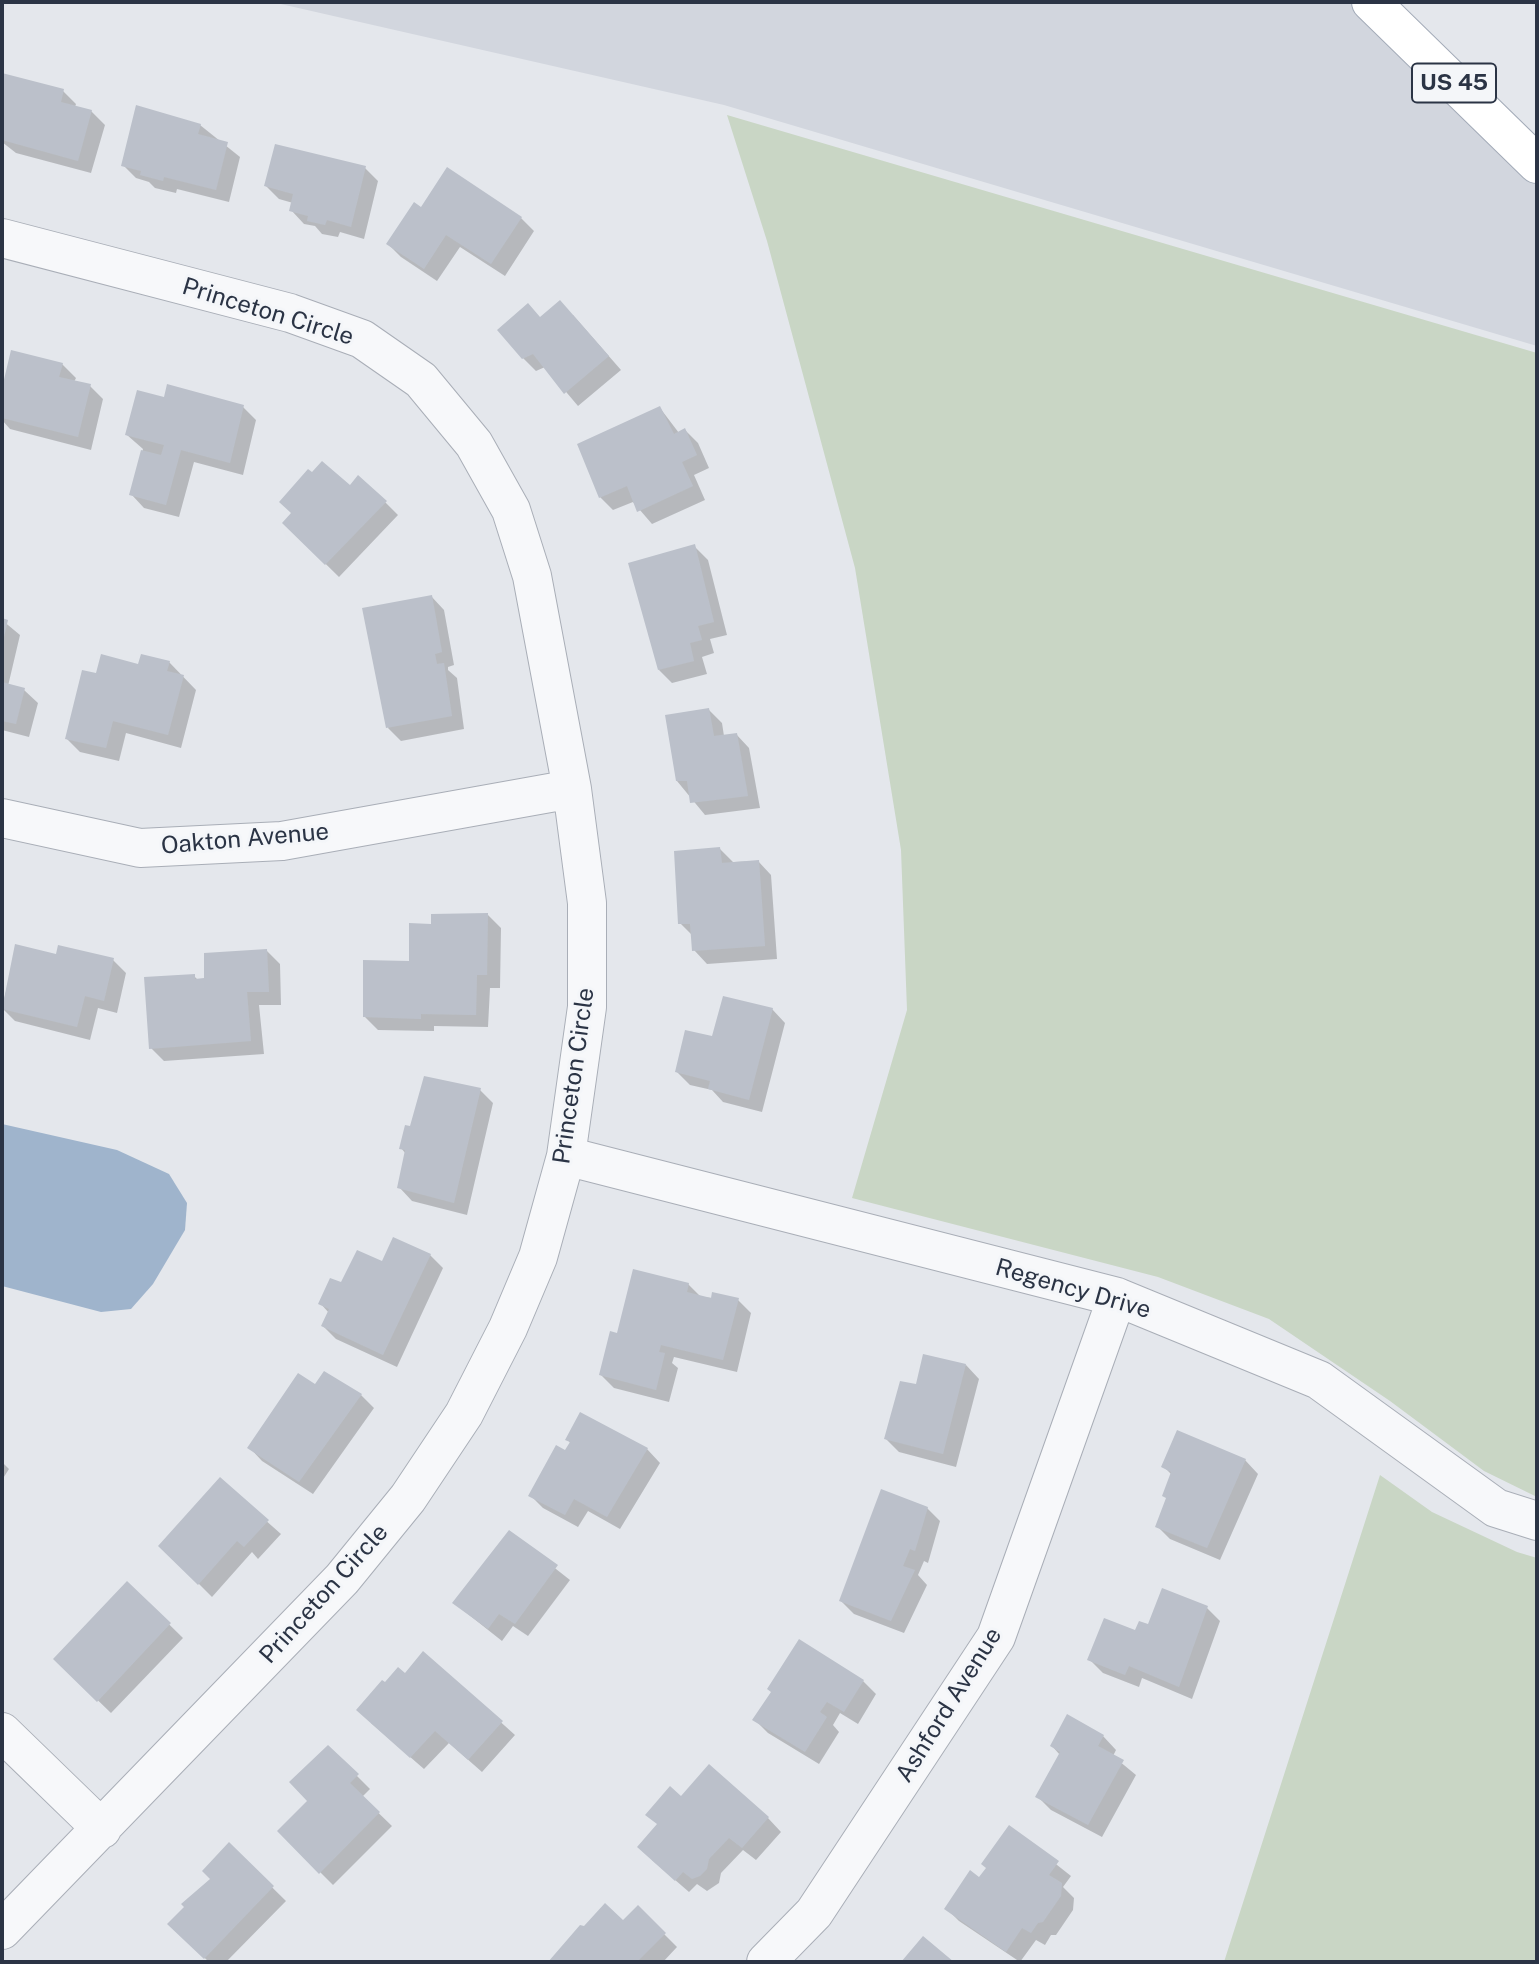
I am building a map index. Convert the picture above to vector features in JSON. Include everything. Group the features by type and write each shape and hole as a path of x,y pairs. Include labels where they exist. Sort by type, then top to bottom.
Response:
{"main road":[{"name":"US 45","path":"1371,2 1537,164"}],"street":[{"name":"Princeton Circle","path":"2,237 290,313 362,339 421,380 474,444 511,510 532,576 572,789 587,902 587,1007 566,1156 538,1257 508,1328 464,1414 408,1498 342,1579 2,1930"},
{"name":"Oakton Avenue","path":"2,818 140,849 282,841 572,789"},
{"name":"Regency Drive","path":"566,1156 1117,1297 1319,1380 1496,1508 1537,1521"},
{"name":"Ashford Avenue","path":"766,1962 814,1913 996,1637 1117,1297"},
{"path":"2,1732 102,1829"}],"shaded area":[{"path":"272,2 1349,2 1537,186 1537,346 724,105"}],"green space":[{"path":"727,115 1537,353 1537,1497 1484,1471 1390,1401 1269,1319 1158,1277 852,1198 907,1010 901,850 855,568 767,241"},
{"path":"1380,1475 1432,1512 1517,1552 1537,1558 1537,1962 1224,1962"}],"water":[{"path":"2,1124 117,1150 169,1174 187,1203 185,1230 153,1284 131,1309 101,1312 2,1286"}],"building":[{"path":"2,73 64,89 61,102 92,110 78,161 2,140"},
{"path":"136,105 201,124 198,134 228,142 216,190 164,177 163,181 121,166"},
{"path":"275,144 366,166 351,227 327,220 325,225 307,221 308,216 289,211 293,194 264,186"},
{"path":"447,167 522,217 491,264 446,235 424,269 386,244 414,202 421,207"},
{"path":"560,300 609,356 564,394 533,354 522,359 497,330 528,303 540,317"},
{"path":"11,350 63,363 59,377 91,384 78,437 2,418 2,388"},
{"path":"167,384 244,405 230,463 181,450 166,505 129,495 141,450 161,455 164,445 125,435 137,390 164,397"},
{"path":"660,406 674,434 685,428 697,455 682,462 693,486 637,512 627,486 599,498 577,444"},
{"path":"322,461 350,485 358,475 387,501 325,565 282,523 291,513 279,502 308,469 312,472"},
{"path":"695,544 714,622 698,626 702,640 690,643 694,661 658,670 628,563"},
{"path":"432,595 442,652 435,654 437,664 444,663 452,716 386,728 362,608"},
{"path":"2,618 8,620 3,641 2,641"},
{"path":"101,654 138,664 141,654 170,661 167,671 184,675 168,735 113,721 106,748 65,739 82,670 96,673"},
{"path":"2,682 25,688 16,724 2,721"},
{"path":"709,708 714,736 737,733 748,796 690,803 687,781 676,781 665,715"},
{"path":"720,847 722,863 759,860 765,946 692,951 690,924 678,924 674,851"},
{"path":"488,913 487,975 477,975 476,1015 421,1014 421,1019 363,1017 363,960 409,961 409,923 431,924 431,914"},
{"path":"15,944 56,954 58,945 114,958 104,1001 85,996 77,1027 2,1009"},
{"path":"267,949 269,992 247,992 251,1041 149,1049 144,977 195,974 195,979 204,978 204,953"},
{"path":"723,996 773,1008 749,1100 708,1089 710,1081 675,1072 685,1030 712,1036"},
{"path":"424,1076 481,1088 454,1203 397,1188 405,1150 399,1149 405,1125 410,1126"},
{"path":"393,1237 431,1254 383,1355 321,1326 329,1309 318,1304 330,1278 341,1282 357,1250 382,1261"},
{"path":"633,1269 689,1283 687,1292 711,1298 712,1292 739,1298 723,1360 661,1345 659,1352 665,1353 656,1390 599,1375 610,1331 617,1333"},
{"path":"923,1354 966,1364 943,1454 884,1439 900,1381 916,1384"},
{"path":"324,1371 362,1394 299,1482 247,1448 298,1373 315,1384"},
{"path":"580,1412 648,1448 607,1517 574,1499 565,1515 528,1496 556,1445 565,1450 570,1442 565,1440"},
{"path":"1177,1430 1246,1459 1207,1548 1155,1527 1166,1498 1162,1496 1171,1472 1161,1467"},
{"path":"220,1477 269,1520 244,1547 237,1541 198,1585 158,1546"},
{"path":"881,1489 928,1507 915,1551 910,1549 903,1566 915,1570 891,1621 839,1601"},
{"path":"509,1530 558,1565 515,1624 499,1614 488,1629 452,1603"},
{"path":"127,1581 171,1623 97,1702 53,1659"},
{"path":"1162,1588 1208,1606 1179,1687 1129,1666 1125,1675 1087,1660 1104,1618 1135,1630 1139,1621 1148,1624"},
{"path":"799,1639 864,1680 844,1712 827,1702 820,1712 827,1717 805,1752 752,1720 771,1692 767,1689"},
{"path":"423,1651 503,1721 468,1760 435,1731 410,1758 356,1710 382,1680 385,1682 398,1667 405,1673"},
{"path":"1067,1714 1104,1735 1098,1746 1124,1760 1088,1825 1035,1797 1060,1752 1050,1746"},
{"path":"328,1745 359,1774 350,1783 380,1812 319,1874 277,1831 307,1801 289,1782"},
{"path":"709,1764 769,1817 742,1848 729,1838 709,1859 707,1869 700,1876 692,1879 683,1872 675,1881 637,1847 657,1824 645,1815 670,1786 681,1796"},
{"path":"1009,1825 1059,1861 1049,1875 1062,1883 1061,1896 1043,1922 1038,1923 1031,1933 1022,1928 1006,1952 944,1909 970,1870 979,1877 986,1868 981,1864"},
{"path":"229,1842 274,1886 204,1959 167,1924 184,1907 181,1904 210,1879 202,1871"},
{"path":"605,1903 623,1920 638,1905 666,1933 637,1962 548,1962 580,1925 584,1926"},
{"path":"923,1936 954,1962 901,1962"}]}
